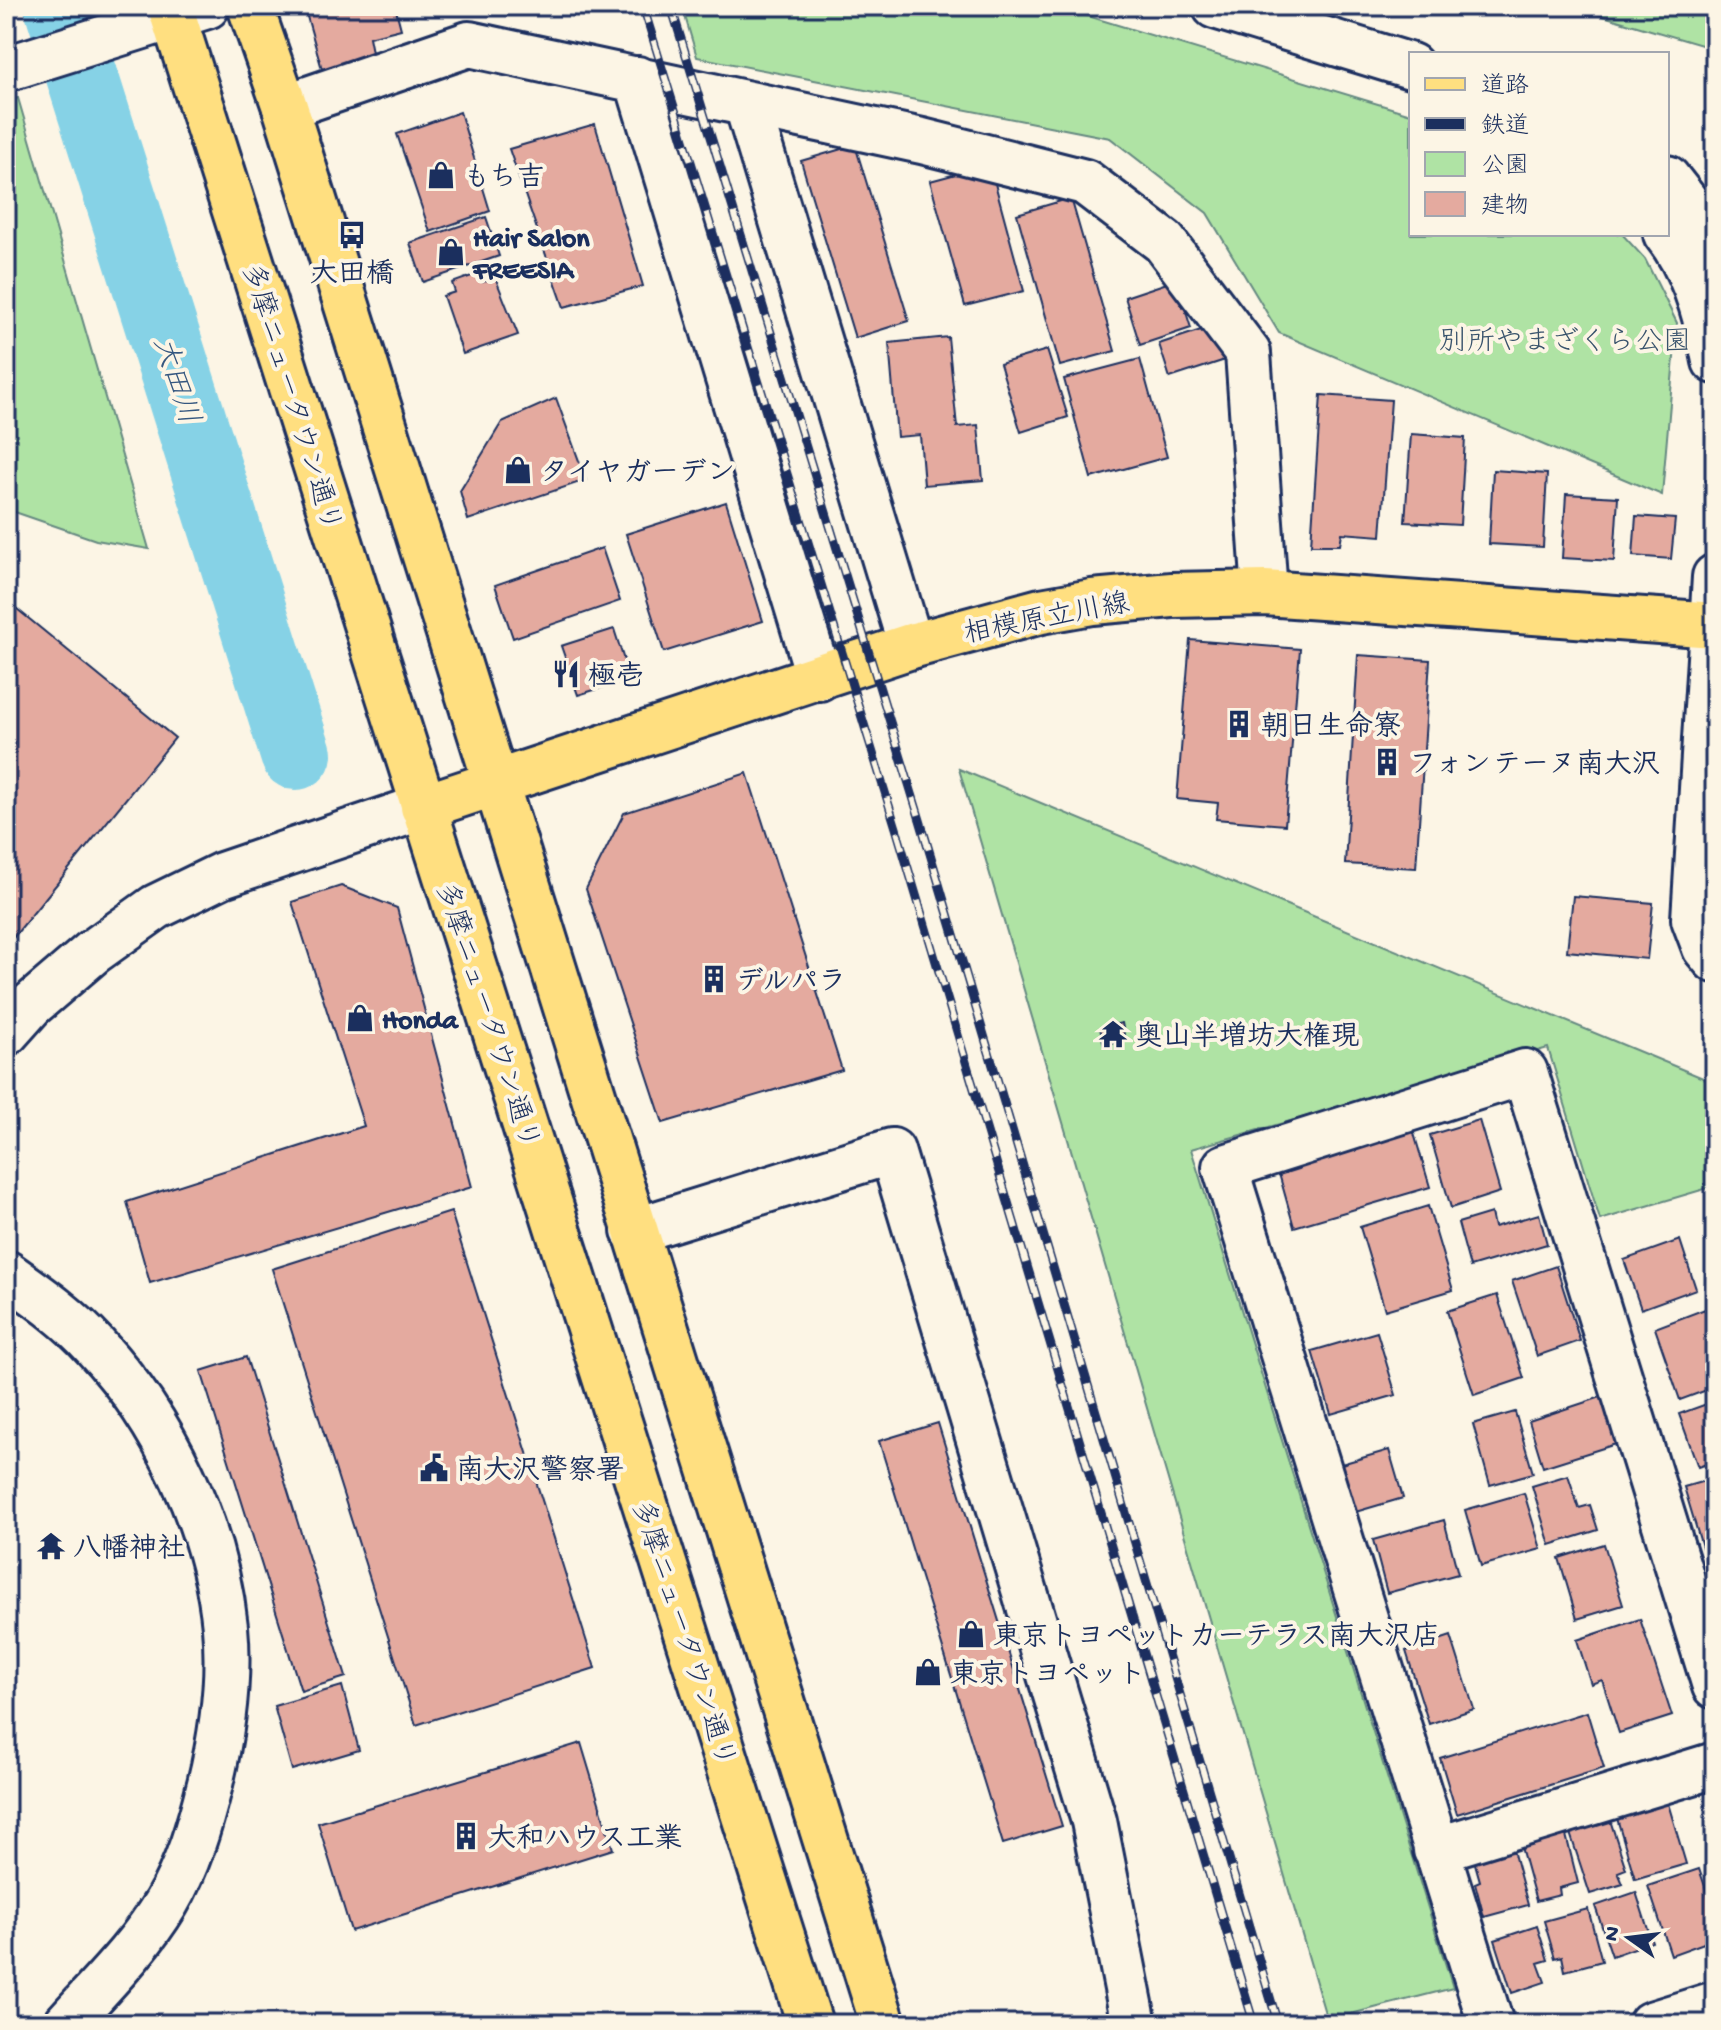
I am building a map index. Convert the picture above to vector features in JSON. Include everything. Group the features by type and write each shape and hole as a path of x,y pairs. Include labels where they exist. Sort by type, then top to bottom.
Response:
{"main road":[{"path":"250,6 285,107 883,2024"},
{"name":"多摩ニュータウン通り","path":"183,10 423,807 810,2024"},
{"name":"相模原立川線","path":"423,807 911,646 1041,611 1092,602 1172,595 1265,593 1714,625"}],"street":[{"path":"1215,6 1409,65"},
{"path":"14,67 183,10"},
{"path":"285,107 469,44 922,141 1085,182 1164,242 1248,353 1265,593"},
{"path":"637,79 819,678"},
{"path":"747,105 911,646"},
{"path":"1669,181 1715,239"},
{"path":"1667,236 1693,284 1709,327 1715,361"},
{"path":"1715,577 1694,919 1705,948 1715,960"},
{"path":"6,1033 31,1005 93,952 156,907 222,875 423,807"},
{"path":"1491,2024 1225,1167 1525,1072 1715,1686"},
{"path":"634,1231 892,1151 1094,1821 1134,2024"},
{"path":"6,1273 55,1308 94,1344 127,1383 161,1436 191,1493 210,1554 225,1627 225,1688 217,1756 198,1830 167,1902 130,1953 66,2024"},
{"path":"1436,1850 1715,1765"},
{"path":"1651,2024 1715,2004"}],"green space":[{"name":"別所やまざくら公園","path":"682,6 1055,6 1409,113 1409,236 1624,236 1645,259 1677,323 1662,495 1279,333 1207,213 1110,138 697,57"},
{"path":"1569,6 1715,6 1715,49"},
{"path":"18,98 149,549 96,540 6,509 6,101"},
{"path":"959,769 1715,1083 1715,1186 1600,1220 1548,1048 1191,1149 1453,1988 1327,2020"}],"building":[{"path":"304,6 395,6 401,29 369,37 374,62 324,76"},
{"path":"460,112 490,211 430,232 397,134"},
{"path":"595,124 643,286 564,307 509,149"},
{"path":"855,145 909,321 855,338 801,161"},
{"path":"990,165 1024,291 965,306 930,181"},
{"path":"1071,198 1115,351 1060,366 1017,214"},
{"path":"486,217 499,256 423,282 410,243"},
{"path":"480,273 483,282 495,277 518,335 463,354 443,296 455,292 452,283"},
{"path":"1176,280 1191,328 1140,345 1125,297"},
{"path":"1213,326 1225,360 1170,378 1159,344"},
{"path":"948,337 957,427 978,425 983,480 924,485 920,435 897,437 889,343"},
{"path":"1047,350 1068,417 1021,432 1000,364"},
{"path":"1140,359 1167,457 1091,478 1064,379"},
{"path":"1321,395 1391,400 1381,536 1342,533 1340,545 1311,545"},
{"path":"556,398 586,480 468,520 460,491 502,422"},
{"path":"1411,434 1465,438 1460,525 1405,522"},
{"path":"1493,470 1547,474 1543,547 1489,544"},
{"path":"1566,494 1618,497 1614,561 1562,558"},
{"path":"726,502 763,621 664,652 626,534"},
{"path":"1636,516 1675,519 1671,559 1633,556"},
{"path":"602,548 620,601 513,638 495,585"},
{"path":"6,600 175,738 13,938 6,932 6,754 14,744 6,737"},
{"path":"614,629 630,679 578,695 561,646"},
{"name":"朝日生命寮","path":"1190,640 1300,649 1285,825 1216,819 1218,803 1177,799"},
{"name":"フォンテーヌ南大沢","path":"1358,655 1430,660 1416,868 1345,864"},
{"name":"デルパラ","path":"747,773 842,1070 663,1123 586,889 624,813"},
{"path":"341,886 397,908 472,1187 150,1283 127,1202 364,1126 292,902"},
{"path":"1573,896 1653,903 1647,959 1567,951"},
{"name":"奥山半増坊大権現","path":"1122,1023 1125,1040 1104,1045 1100,1028"},
{"path":"1479,1120 1500,1192 1451,1208 1430,1135"},
{"path":"1413,1130 1430,1187 1294,1227 1278,1170"},
{"path":"1428,1206 1453,1290 1385,1310 1360,1227"},
{"name":"南大沢警察署","path":"451,1212 595,1668 416,1725 272,1269"},
{"path":"1491,1213 1494,1227 1539,1214 1547,1244 1470,1267 1458,1223"},
{"path":"1680,1240 1696,1289 1641,1309 1624,1260"},
{"path":"1556,1266 1580,1341 1537,1356 1512,1281"},
{"path":"1497,1295 1524,1378 1474,1395 1447,1311"},
{"path":"1705,1309 1715,1337 1715,1387 1680,1400 1655,1328"},
{"path":"1377,1332 1396,1395 1331,1414 1312,1351"},
{"path":"246,1357 346,1677 301,1691 201,1371"},
{"path":"1604,1396 1619,1443 1543,1467 1529,1421"},
{"path":"1715,1401 1715,1461 1698,1467 1679,1414"},
{"path":"1515,1412 1533,1473 1490,1485 1473,1424"},
{"name":"東京トヨペットカーテラス南大沢店","path":"938,1423 1062,1826 1003,1844 879,1441"},
{"path":"1389,1450 1403,1498 1352,1513 1338,1465"},
{"path":"1568,1475 1579,1508 1590,1505 1598,1530 1550,1545 1532,1486"},
{"path":"1715,1478 1715,1582 1713,1583 1684,1487"},
{"path":"1524,1493 1541,1549 1481,1566 1465,1510"},
{"path":"1444,1520 1458,1574 1387,1593 1373,1540"},
{"path":"1604,1544 1623,1605 1577,1619 1559,1558"},
{"path":"1640,1619 1672,1716 1619,1733 1602,1680 1591,1684 1577,1640"},
{"path":"1451,1636 1474,1709 1429,1724 1406,1651"},
{"path":"342,1686 359,1750 292,1770 274,1706"},
{"path":"1587,1712 1604,1768 1457,1814 1440,1758"},
{"name":"大和ハウス工業","path":"581,1743 613,1849 351,1931 318,1823"},
{"path":"1667,1800 1686,1864 1635,1879 1616,1815"},
{"path":"1609,1817 1626,1869 1618,1872 1623,1884 1590,1894 1569,1830"},
{"path":"1566,1835 1578,1883 1559,1888 1560,1895 1536,1901 1521,1847"},
{"path":"1513,1850 1528,1905 1484,1917 1475,1883 1480,1881 1474,1860"},
{"path":"1699,1869 1715,1915 1715,1939 1671,1955 1648,1886"},
{"path":"1636,1892 1652,1942 1612,1956 1595,1906"},
{"path":"1588,1909 1602,1961 1565,1971 1562,1956 1555,1958 1544,1921"},
{"path":"1537,1926 1548,1960 1538,1963 1545,1982 1512,1993 1495,1940"}],"waterway":[{"name":"大田川","path":"60,6 296,754"}],"railway":[{"path":"643,6 896,828 1254,2024"},
{"path":"671,6 920,820 1278,2024"}],"place":[{"name":"もち吉","path":"441,175"},
{"name":"大田橋","path":"352,235"},
{"name":"Hair Salon FREESIA","path":"451,252"},
{"name":"タイヤガーデン","path":"518,470"},
{"name":"極壱","path":"566,674"},
{"name":"朝日生命寮","path":"1239,724"},
{"name":"フォンテーヌ南大沢","path":"1387,762"},
{"name":"デルパラ","path":"714,979"},
{"name":"Honda","path":"360,1018"},
{"name":"奥山半増坊大権現","path":"1113,1034"},
{"name":"南大沢警察署","path":"434,1468"},
{"name":"八幡神社","path":"51,1546"},
{"name":"東京トヨペットカーテラス南大沢店","path":"971,1634"},
{"name":"東京トヨペット","path":"928,1672"},
{"name":"大和ハウス工業","path":"466,1836"}]}
